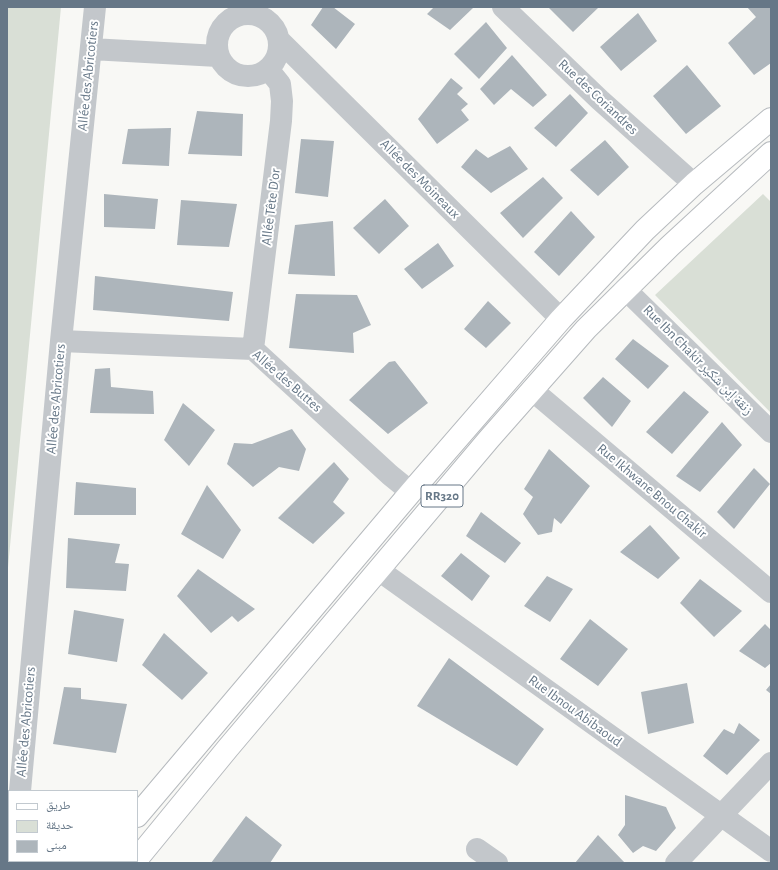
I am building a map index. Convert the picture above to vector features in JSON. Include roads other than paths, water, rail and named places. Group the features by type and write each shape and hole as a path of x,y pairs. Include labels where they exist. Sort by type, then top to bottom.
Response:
{"main road":[{"name":"RR320","path":"138,815 411,492 560,319 645,230 694,184 771,119"},
{"name":"RR320","path":"138,859 228,748 380,571 532,390 586,329 625,289 771,153"}],"street":[{"name":"Allée des Abricotiers","path":"20,790 61,341 95,7"},
{"name":"Rue des Coriandres","path":"503,7 600,100 694,184"},
{"path":"247,10 270,23 276,30 279,40 279,50 275,60 268,69 260,74 250,76 240,75 230,71 223,65 218,56 217,42 221,29 234,16 247,10"},
{"name":"Allée des Moineaux","path":"279,40 560,319"},
{"path":"91,49 218,56"},
{"name":"Allée Tête D'or","path":"253,349 281,121 282,101 280,84 268,69"},
{"name":"Rue Ibn Chakir زنقة إبن شكير","path":"625,289 771,432"},
{"name":"Allée des Buttes","path":"61,341 253,349 390,475 411,492"},
{"name":"Rue Ikhwane Bnou Chakir","path":"532,390 771,592"},
{"name":"Rue Ibnou Abibaoud","path":"380,571 771,851"},
{"path":"676,863 771,763"},
{"path":"477,849 497,863"}]}
